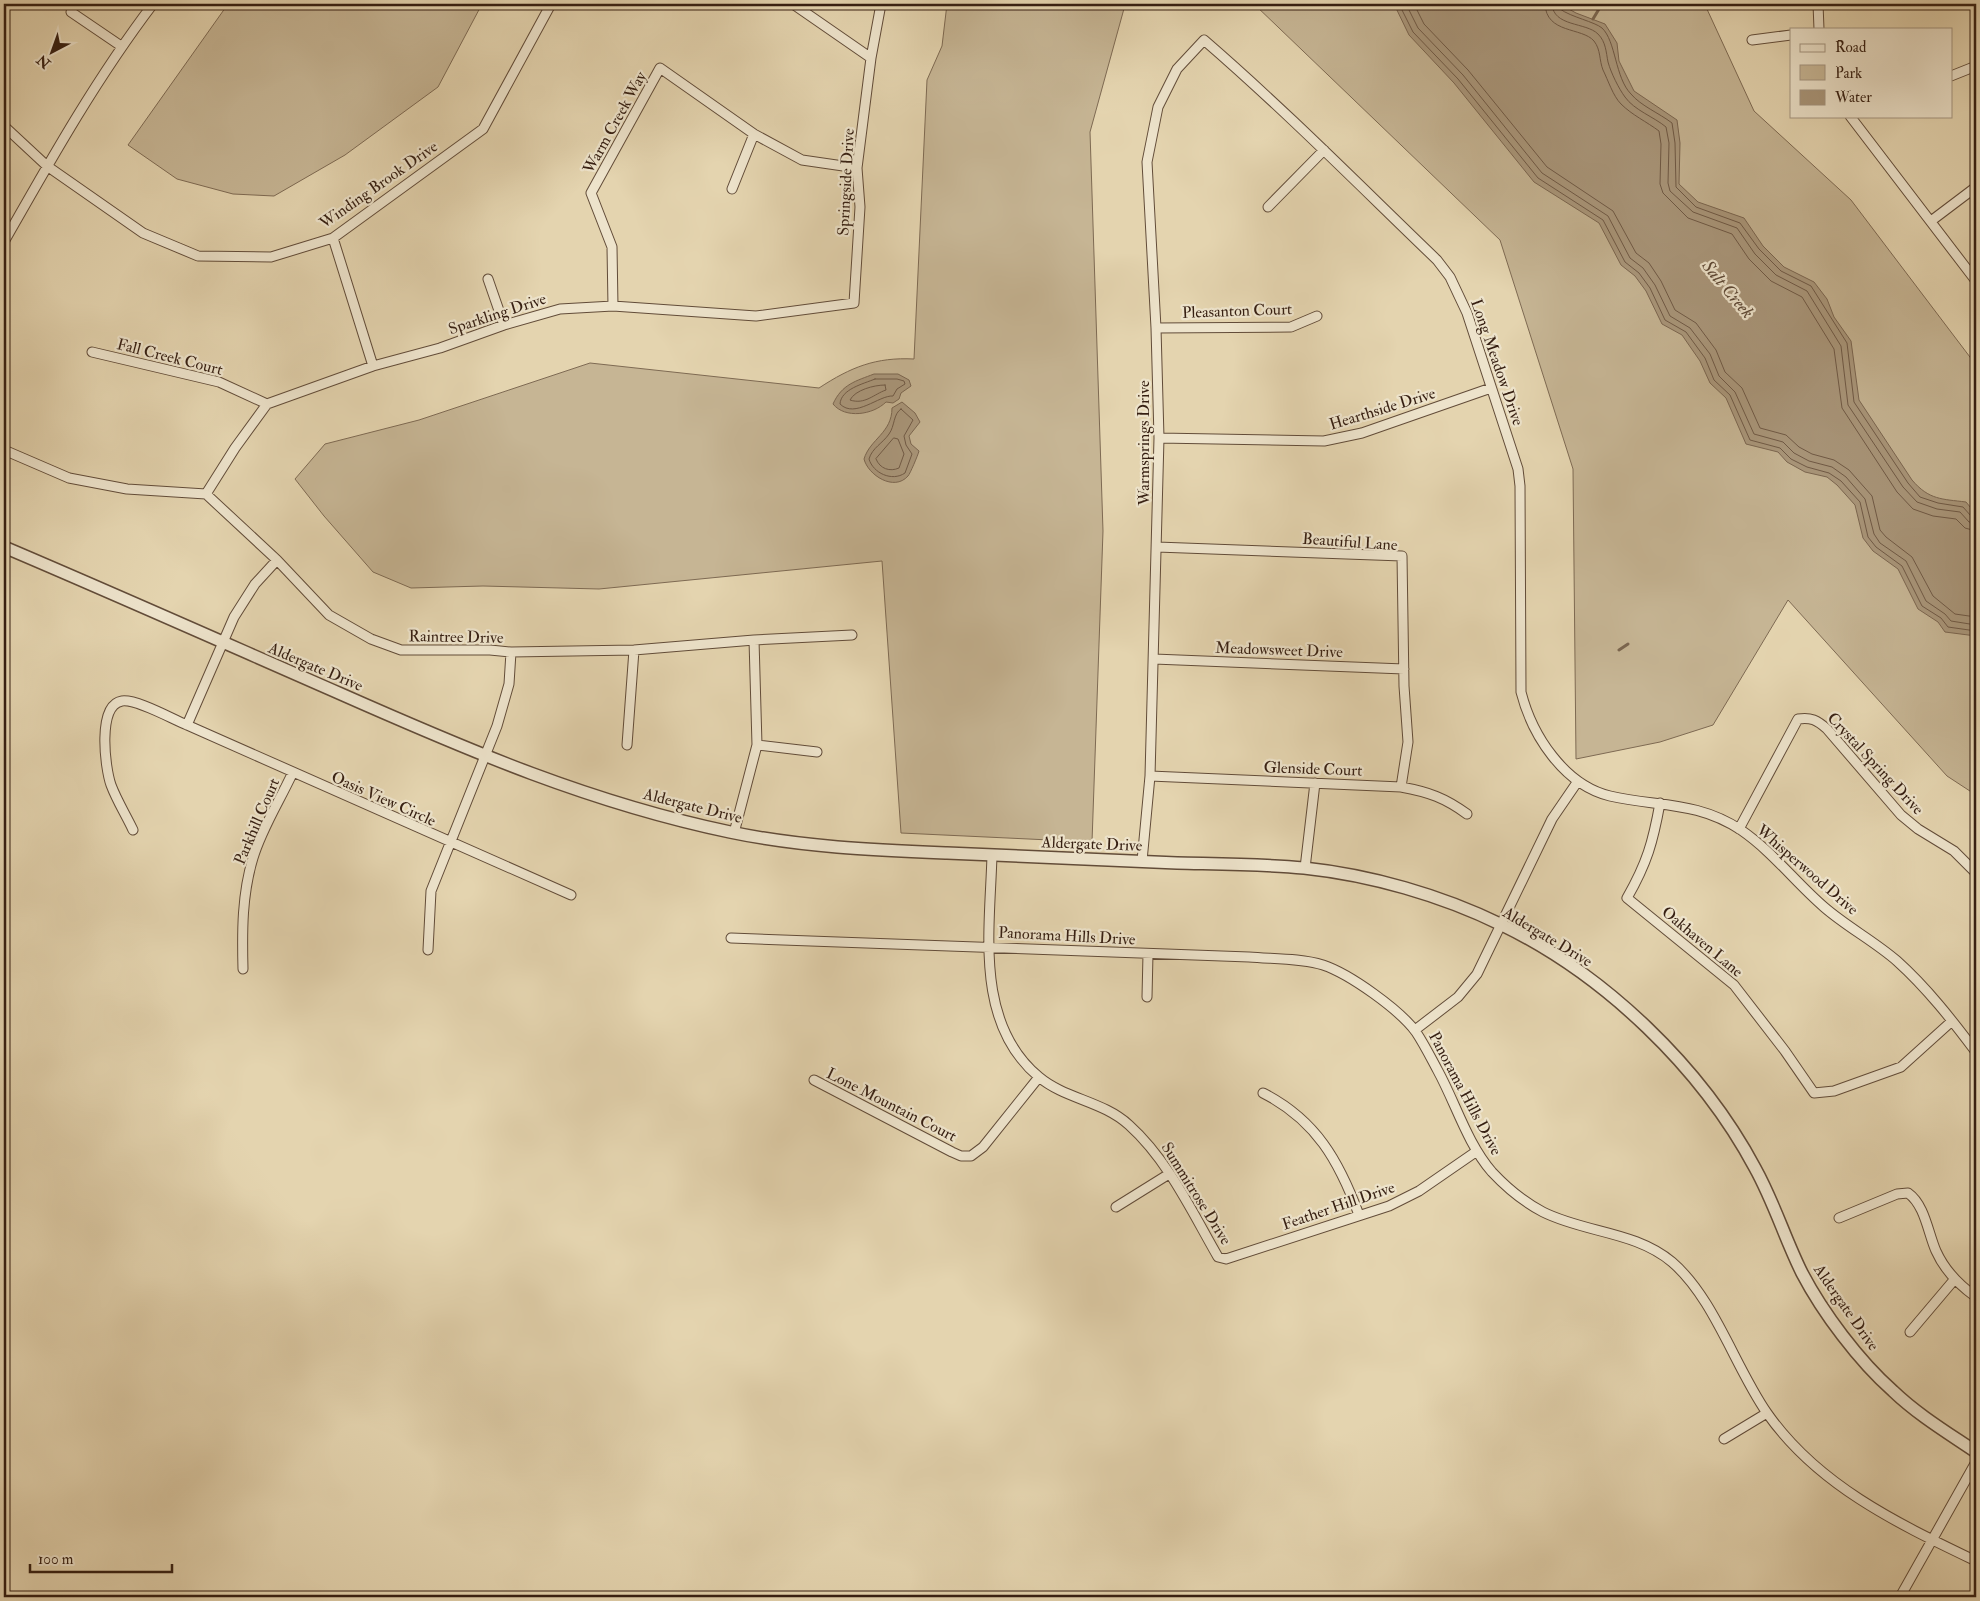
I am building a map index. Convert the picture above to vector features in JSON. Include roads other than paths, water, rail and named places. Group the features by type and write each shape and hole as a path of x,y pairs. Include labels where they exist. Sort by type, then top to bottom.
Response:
{"street":[{"path":"4,242 47,166 120,46 152,4"},
{"name":"Winding Brook Drive","path":"4,126 47,166 143,234 198,256 271,257 333,238 483,129 551,4"},
{"path":"793,4 871,58"},
{"name":"Springside Drive","path":"854,303 860,207 858,168 871,58 881,4"},
{"path":"1818,4 1819,28"},
{"path":"70,12 120,46"},
{"path":"1752,40 1790,35"},
{"name":"Long Meadow Drive","path":"1204,40 1247,77 1324,150 1438,260 1450,277 1467,313 1518,469 1520,486 1521,692 1535,732 1550,752 1578,781"},
{"name":"Warmsprings Drive","path":"1142,861 1150,776 1159,438 1156,328 1147,162 1158,107 1177,69 1204,40"},
{"path":"1952,76 1976,66"},
{"name":"Warm Creek Way","path":"613,306 612,247 591,193 660,68 754,134"},
{"path":"1852,118 1976,281"},
{"path":"732,189 754,134 802,160 858,168"},
{"path":"1268,207 1324,150"},
{"path":"1931,221 1976,187"},
{"path":"333,238 373,366"},
{"path":"488,279 504,325"},
{"name":"Sparkling Drive","path":"267,404 373,366 440,348 504,325 560,309 613,306 756,316 854,303"},
{"name":"Pleasanton Court","path":"1156,328 1291,326 1318,316"},
{"name":"Fall Creek Court","path":"92,352 219,382 267,404"},
{"name":"Hearthside Drive","path":"1159,438 1324,441 1362,433 1490,388"},
{"path":"4,450 69,478 127,489 206,494 235,448 267,404"},
{"name":"Raintree Drive","path":"206,494 277,560 329,615 371,639 402,650 490,650 511,652 634,650 754,640 852,635"},
{"name":"Aldergate Drive","path":"4,547 485,757 568,788 654,814 734,833 860,849 1305,868 1384,882 1502,925 1581,973 1626,1008 1666,1047 1702,1088 1745,1152 1774,1207 1804,1276 1830,1317 1891,1390 1934,1424 1976,1452"},
{"name":"Beautiful Lane","path":"1157,547 1402,556 1404,669 1408,742 1401,786"},
{"path":"187,725 224,644 234,617 255,584 277,560"},
{"path":"734,833 757,745 754,640"},
{"path":"627,745 634,650"},
{"path":"428,950 431,892 485,757 509,684 511,652"},
{"name":"Meadowsweet Drive","path":"1154,659 1404,669"},
{"name":"Oasis View Circle","path":"133,830 111,786 106,766 106,718 113,707 121,701 133,702 187,725 292,774 571,895"},
{"name":"Crystal Spring Drive","path":"1739,829 1798,719 1807,717 1817,720 1901,815 1918,830 1954,851 1976,873"},
{"path":"757,745 817,752"},
{"name":"Parkhill Court","path":"244,969 242,934 245,893 253,856 292,774"},
{"name":"Glenside Court","path":"1150,776 1401,786 1429,792 1453,804 1467,814"},
{"path":"1415,1030 1458,997 1477,974 1552,819 1578,781"},
{"name":"Whisperwood Drive","path":"1578,781 1608,796 1699,810 1739,829 1764,847 1825,908 1897,961 1952,1020 1976,1052"},
{"path":"1305,868 1315,784"},
{"name":"Oakhaven Lane","path":"1660,803 1650,853 1627,898 1734,985 1780,1043 1814,1093 1834,1091 1901,1067 1952,1020"},
{"name":"Summitrose Drive","path":"992,855 989,946 990,977 998,1020 1016,1054 1040,1077 1064,1092 1105,1108 1128,1124 1148,1144 1169,1174 1218,1257 1226,1259"},
{"name":"Panorama Hills Drive","path":"731,938 1249,957 1323,965 1355,981 1415,1030 1438,1071 1477,1151 1492,1172 1520,1198 1544,1212 1632,1239 1670,1260 1685,1274 1701,1296 1767,1413 1792,1444 1843,1490 1932,1540 1976,1561"},
{"path":"1147,997 1148,954"},
{"name":"Lone Mountain Court","path":"814,1080 952,1152 971,1156 983,1147 1040,1077"},
{"path":"1263,1093 1293,1111 1318,1135 1332,1155 1348,1186 1359,1215"},
{"name":"Feather Hill Drive","path":"1226,1259 1389,1206 1419,1191 1477,1151"},
{"path":"1116,1207 1169,1174"},
{"path":"1839,1218 1897,1194 1908,1193 1917,1200 1936,1253 1954,1280 1976,1297"},
{"path":"1910,1332 1954,1280"},
{"path":"1724,1439 1767,1413"},
{"path":"1900,1597 1976,1462"}],"water":[{"name":"Salt Creek","path":"1394,4 1560,4 1576,13 1605,24 1617,43 1619,61 1634,91 1677,120 1680,143 1679,184 1698,202 1744,218 1763,246 1784,267 1814,282 1827,299 1834,317 1851,341 1859,400 1912,480 1918,487 1930,495 1966,502 1976,514 1976,636 1945,632 1938,622 1918,609 1898,569 1873,551 1863,538 1855,505 1837,485 1827,477 1805,472 1787,462 1778,452 1746,444 1726,398 1710,383 1700,361 1682,335 1662,324 1646,291 1635,276 1621,265 1599,223 1534,182 1454,83 1409,35"},
{"path":"874,374 898,374 909,380 911,386 901,393 899,399 893,403 886,402 867,412 845,412 833,404 845,388 855,381"},
{"path":"902,402 915,413 920,422 909,436 911,444 919,451 908,476 902,481 889,482 876,476 866,465 864,459 871,446 885,430 891,417 892,408"}],"waterway":[{"path":"1593,19 1602,4"},
{"path":"1619,650 1628,644"}]}
